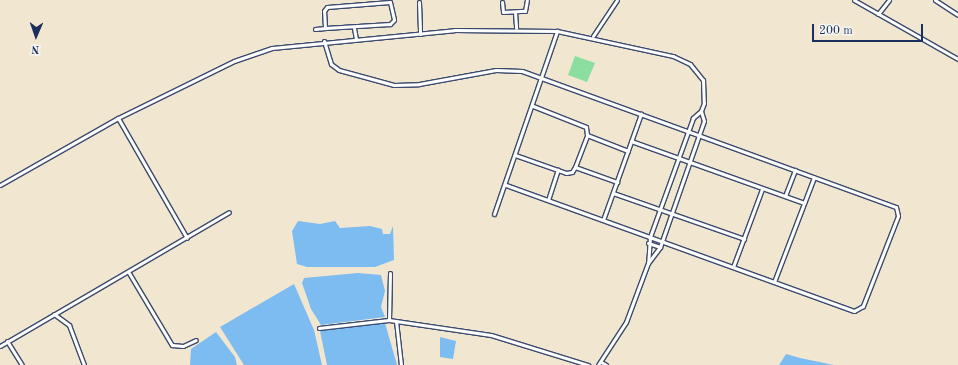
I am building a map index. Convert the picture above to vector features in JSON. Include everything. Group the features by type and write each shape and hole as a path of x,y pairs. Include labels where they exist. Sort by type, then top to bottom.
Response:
{"street":[{"path":"502,2 503,12 515,12 527,11 527,0"},
{"path":"593,36 617,0"},
{"path":"854,0 958,59"},
{"path":"878,14 889,0"},
{"path":"935,0 958,15"},
{"path":"419,2 420,34"},
{"path":"315,29 354,28 392,23 392,3 328,7 324,12 326,28"},
{"path":"515,12 516,28"},
{"path":"354,28 356,39"},
{"path":"0,185 118,118 234,61 272,48 324,41 516,28 557,31 593,36 666,54 690,64 700,75 705,87 701,111 704,121 660,247 648,263 626,322 598,365"},
{"path":"494,214 543,79 557,31"},
{"path":"324,41 331,64 339,70 394,85 425,83 496,70 522,71 896,207 898,216 860,310 774,282 505,184"},
{"path":"516,155 569,174 575,167 587,135 586,127 533,106"},
{"path":"648,263 648,243 650,237 693,118 701,111"},
{"path":"602,220 641,114"},
{"path":"118,118 187,238"},
{"path":"587,135 628,151"},
{"path":"631,141 804,203"},
{"path":"575,167 617,182"},
{"path":"548,200 558,170"},
{"path":"785,196 795,170"},
{"path":"774,282 814,177"},
{"path":"733,267 762,189"},
{"path":"613,193 744,239"},
{"path":"0,346 54,314 129,273 228,212"},
{"path":"648,243 660,247"},
{"path":"129,273 172,345 183,346 196,340"},
{"path":"389,320 390,273"},
{"path":"54,314 69,325 84,365"},
{"path":"319,328 389,320 491,335 588,365"},
{"path":"396,321 401,365"},
{"path":"8,341 22,365"},
{"path":"601,362 606,365"}],"green space":[{"path":"575,56 595,63 587,82 568,75"}],"water":[{"path":"298,221 320,224 335,221 340,228 370,226 382,229 383,234 390,234 393,226 394,260 375,267 307,267 297,264 292,231"},
{"path":"358,273 381,275 385,291 381,307 385,317 321,325 311,309 302,283 304,278"},
{"path":"294,284 314,330 322,365 244,365 220,327"},
{"path":"385,323 397,365 327,365 320,331"},
{"path":"216,332 235,357 237,365 190,365 191,349"},
{"path":"440,337 456,341 453,359 440,357"},
{"path":"786,354 800,358 834,365 779,365"}]}
